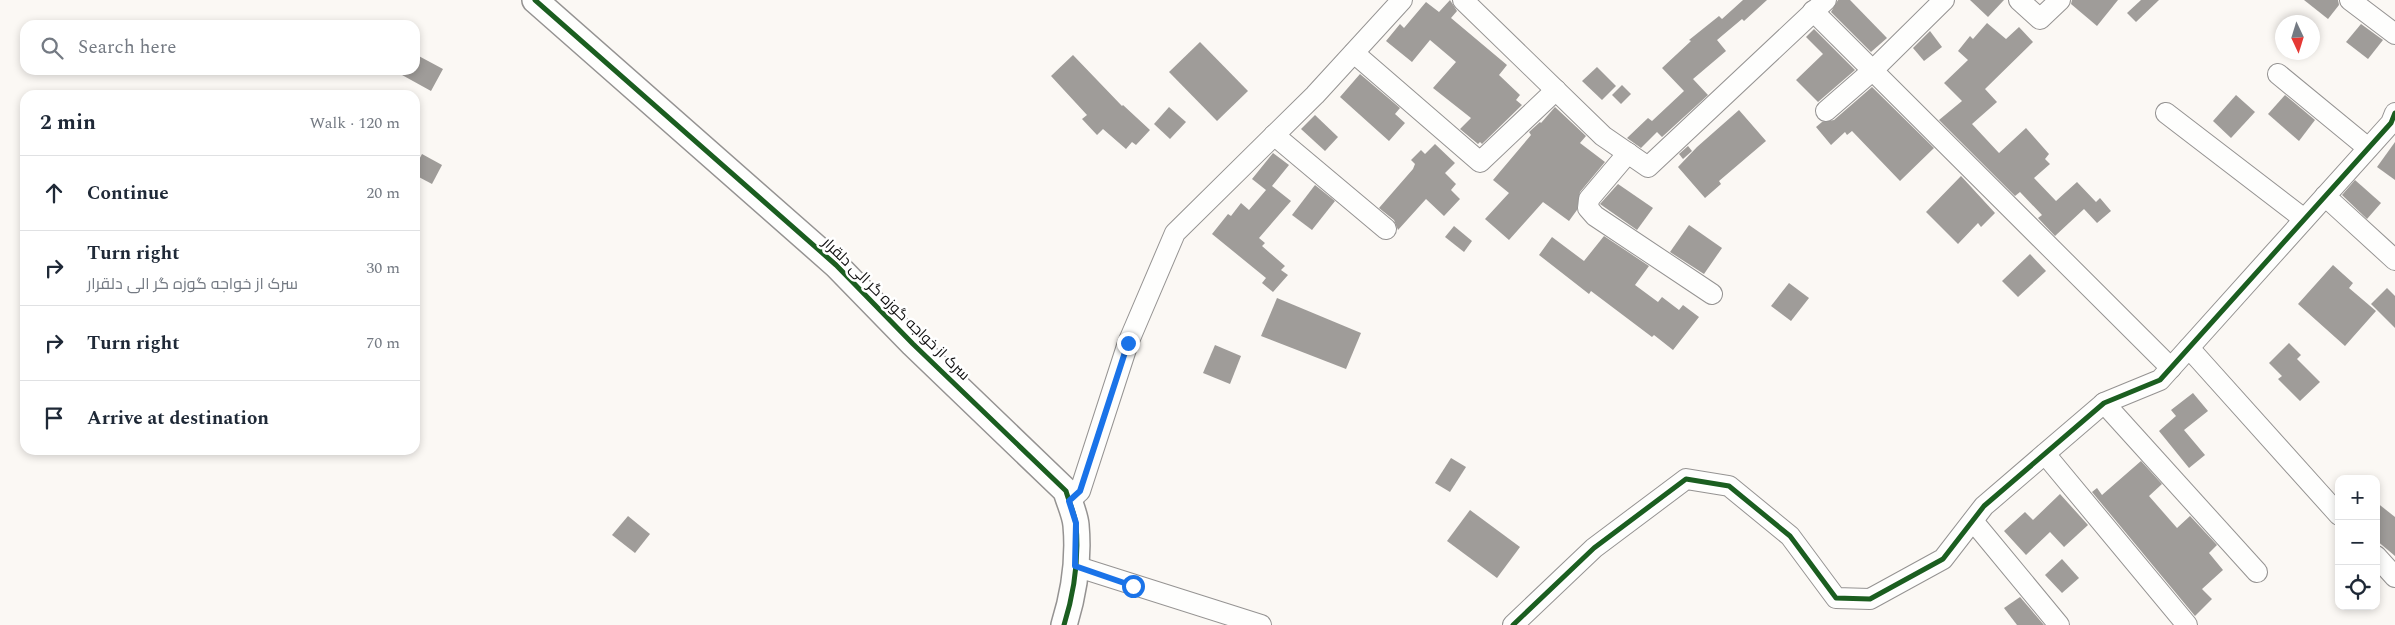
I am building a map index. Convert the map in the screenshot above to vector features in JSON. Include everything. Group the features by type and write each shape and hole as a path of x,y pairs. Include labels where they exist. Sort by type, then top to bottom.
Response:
{"street":[{"name":"سرک از خواجه گوزه گر الی دلقرار","path":"535,0 836,265 912,344 1066,491 1076,523 1072,600 1064,625"},
{"path":"1069,501 1080,491 1128,343 1175,233 1354,54 1402,0"},
{"path":"1464,0 1603,136 1648,167 1819,6 1872,71 2171,368"},
{"path":"1826,111 1872,71 1944,0"},
{"path":"2019,0 2040,19 2060,0"},
{"path":"2350,0 2395,34"},
{"path":"1354,54 1480,162 1556,90"},
{"path":"2278,74 2368,148"},
{"path":"2166,113 2304,219"},
{"path":"1514,625 1594,548 1686,479 1729,486 1790,536 1836,598 1870,599 1943,559 1984,506 2104,404 2160,380 2391,123 2395,113"},
{"path":"1274,136 1386,229"},
{"path":"1628,153 1588,199 1588,208 1595,216 1712,294"},
{"path":"2325,196 2395,260"},
{"path":"2189,348 2335,511"},
{"path":"2104,404 2257,572"},
{"path":"2045,454 2187,625"},
{"path":"1973,521 2059,625"},
{"path":"2380,560 2395,577"},
{"path":"1075,566 1262,625"}],"building":[{"path":"1450,0 1457,11 1451,18 1507,65 1499,75 1520,95 1516,100 1522,105 1482,144 1480,142 1478,144 1460,129 1471,118 1433,88 1456,62 1430,40 1412,62 1386,41 1400,24 1404,28 1426,2 1439,12"},
{"path":"1743,0 1767,0 1744,21 1742,19 1717,40 1726,51 1693,79 1708,95 1662,137 1657,132 1641,148 1627,138 1648,118 1652,121 1684,91 1662,68 1691,41 1689,40 1719,16 1722,19"},
{"path":"1838,0 1850,0 1887,38 1871,52 1831,12"},
{"path":"1970,0 2004,0 1988,17"},
{"path":"2072,0 2118,0 2097,26 2071,4"},
{"path":"2141,0 2159,0 2136,22 2127,13"},
{"path":"2304,0 2338,0 2339,5 2328,19"},
{"path":"1987,23 2006,39 2019,27 2033,42 1985,89 1997,102 1972,124 1999,153 2026,128 2049,154 2045,159 2050,164 2034,178 2056,201 2077,182 2096,202 2100,198 2111,211 2097,223 2084,209 2055,236 2038,218 2042,215 2020,192 2015,196 1939,120 1962,101 1944,83 1968,60 1958,51 1970,36 1973,39"},
{"path":"2361,24 2383,40 2368,59 2346,42"},
{"path":"1814,29 1855,70 1818,102 1796,80 1823,54 1806,37"},
{"path":"1930,31 1942,47 1924,61 1913,48"},
{"path":"1200,42 1248,91 1217,121 1169,72"},
{"path":"1073,55 1122,106 1150,130 1136,145 1132,142 1126,149 1103,129 1097,135 1082,119 1087,115 1051,76"},
{"path":"420,57 443,69 431,91 402,75 420,75"},
{"path":"1597,67 1616,86 1602,100 1582,81"},
{"path":"1360,74 1400,108 1395,114 1405,123 1389,141 1340,97"},
{"path":"1622,85 1631,94 1621,104 1612,95"},
{"path":"1872,87 1934,148 1900,181 1852,131 1847,135 1845,132 1831,145 1816,127 1822,122 1834,120"},
{"path":"2236,95 2255,112 2231,138 2213,121"},
{"path":"2285,95 2315,120 2299,141 2268,114"},
{"path":"1169,107 1186,122 1170,139 1154,124"},
{"path":"1555,107 1586,136 1580,143 1605,162 1580,192 1577,210 1569,221 1543,202 1509,240 1485,219 1509,193 1493,180 1531,135 1529,132 1541,123"},
{"path":"1739,110 1766,141 1719,181 1721,184 1705,198 1678,167 1697,147"},
{"path":"1315,115 1338,137 1325,151 1301,129"},
{"path":"2395,142 2395,180 2377,167"},
{"path":"1435,144 1455,163 1445,173 1456,184 1451,190 1460,199 1444,216 1426,199 1398,230 1394,220 1379,208 1413,169 1415,164 1411,160 1421,150 1425,154"},
{"path":"1688,146 1692,151 1683,159 1679,154"},
{"path":"1273,153 1289,165 1272,186 1291,201 1259,238 1265,243 1262,246 1285,266 1281,270 1288,275 1273,292 1262,283 1266,278 1212,234 1228,214 1231,216 1241,203 1249,210 1266,190 1252,179"},
{"path":"422,154 442,165 432,184 420,178 420,158"},
{"path":"1961,176 1995,213 1981,227 1978,223 1958,244 1926,212"},
{"path":"2355,180 2381,203 2367,219 2342,195"},
{"path":"1618,184 1653,208 1637,230 1600,204"},
{"path":"1315,185 1335,201 1312,230 1292,215"},
{"path":"1689,225 1722,248 1704,274 1670,252"},
{"path":"1454,226 1472,241 1464,252 1445,237"},
{"path":"1604,236 1649,266 1635,285 1658,302 1662,297 1679,310 1683,305 1699,317 1673,350 1654,335 1652,337 1591,291 1589,294 1539,255 1552,237 1584,261"},
{"path":"2030,254 2046,271 2018,297 2002,281"},
{"path":"2333,265 2353,283 2349,288 2376,311 2345,346 2298,304"},
{"path":"1789,283 1809,298 1791,321 1771,306"},
{"path":"2387,288 2395,296 2395,328 2371,304"},
{"path":"1277,298 1361,333 1346,369 1261,336"},
{"path":"2289,343 2301,355 2297,359 2320,382 2300,401 2278,379 2282,376 2269,363"},
{"path":"1215,345 1241,356 1230,384 1203,373"},
{"path":"2193,393 2208,411 2184,430 2205,455 2189,468 2159,431 2176,416 2171,410"},
{"path":"1451,458 1466,467 1450,492 1435,483"},
{"path":"2141,461 2162,484 2149,496 2177,528 2190,516 2217,545 2209,553 2223,570 2202,589 2212,599 2195,616 2092,492 2097,488 2102,495"},
{"path":"2060,494 2088,525 2064,547 2050,532 2026,555 2004,531 2025,512 2033,520"},
{"path":"2380,505 2395,517 2395,556 2380,543"},
{"path":"1470,510 1520,547 1497,578 1447,541"},
{"path":"628,516 650,534 635,553 612,535"},
{"path":"2062,559 2079,578 2062,593 2045,575"},
{"path":"2020,597 2044,625 2017,625 2004,608"}],"cycle path":[{"path":"535,0 836,265 913,344 1066,491 1075,521 1077,550 1071,601 1064,625"},
{"path":"1513,625 1594,548 1686,479 1729,486 1790,536 1836,598 1870,599 1943,559 1984,506 2104,403 2160,380 2391,123 2395,113"}],"route":[{"path":"1128,343 1080,491 1069,501 1076,523 1075,566 1133,586"}]}
